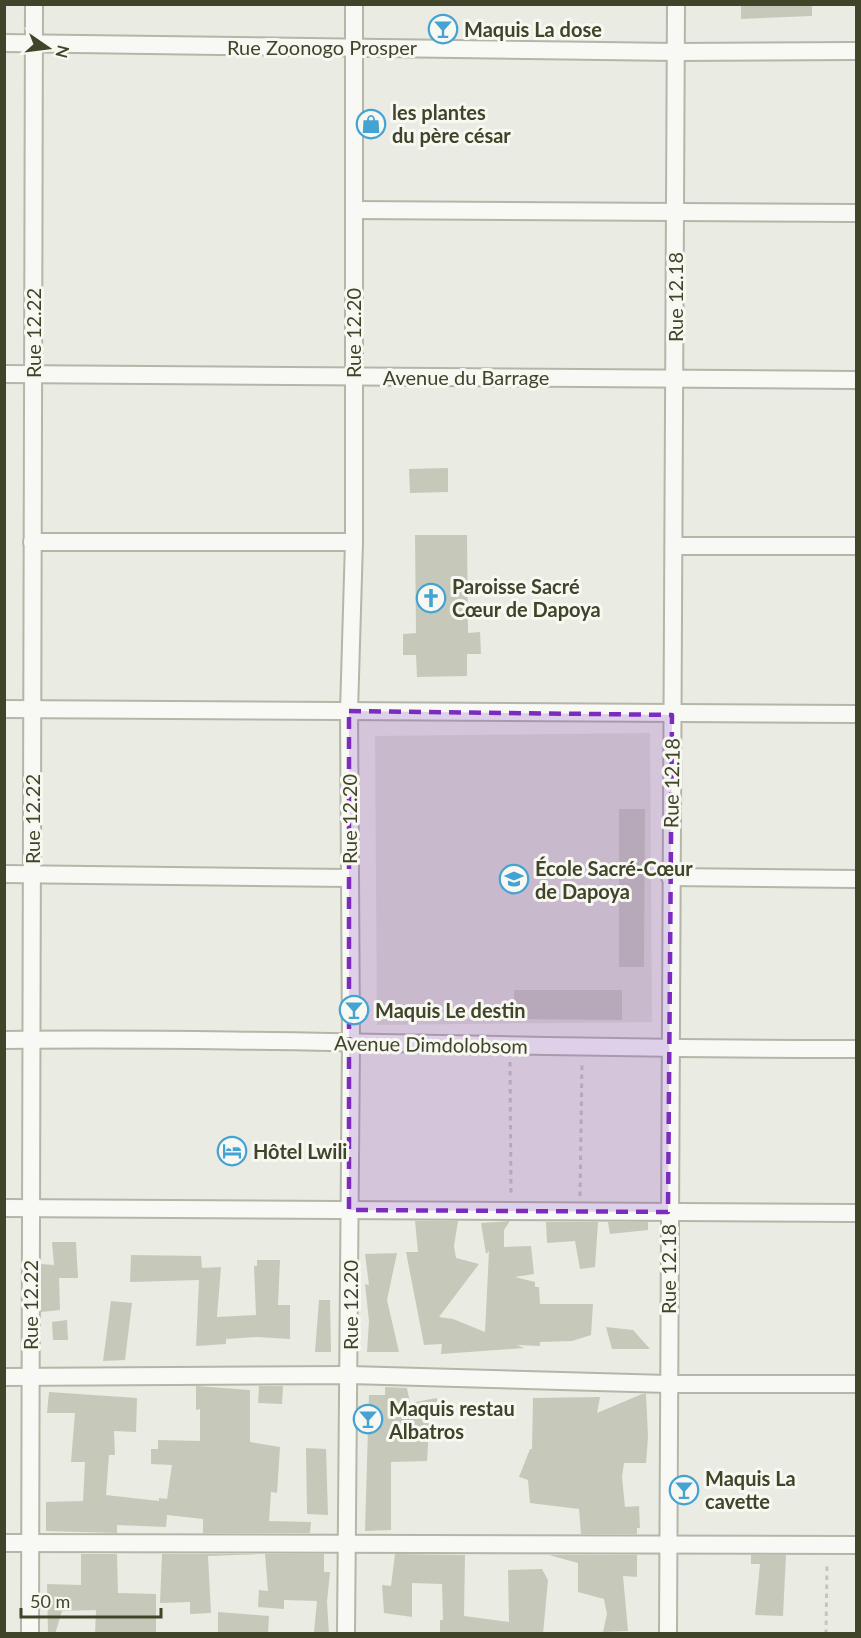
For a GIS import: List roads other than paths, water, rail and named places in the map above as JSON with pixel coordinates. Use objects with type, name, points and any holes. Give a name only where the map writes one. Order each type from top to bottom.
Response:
[{"type":"street","name":"Rue 12.22","points":[[30,1634],[34,4]]},
{"type":"street","name":"Rue 12.20","points":[[346,1634],[350,1375],[349,711],[354,542],[354,4]]},
{"type":"street","name":"Rue 12.18","points":[[668,1634],[666,1544],[676,4]]},
{"type":"street","name":"Rue Zoonogo Prosper","points":[[4,43],[676,52],[856,51]]},
{"type":"street","points":[[354,210],[856,213]]},
{"type":"street","name":"Avenue du Barrage","points":[[4,374],[856,380]]},
{"type":"street","points":[[32,542],[354,542]]},
{"type":"street","points":[[674,546],[856,546]]},
{"type":"street","points":[[4,709],[672,715],[856,714]]},
{"type":"street","points":[[4,874],[349,878]]},
{"type":"street","points":[[670,877],[856,879]]},
{"type":"street","name":"Avenue Dimdolobsom","points":[[4,1041],[351,1041],[670,1050],[856,1049]]},
{"type":"street","points":[[4,1208],[856,1213]]},
{"type":"street","points":[[4,1377],[350,1375],[668,1384],[856,1384]]},
{"type":"street","points":[[4,1544],[856,1545]]},
{"type":"place","name":"Maquis La dose","points":[[443,29]]},
{"type":"place","name":"les plantes du père césar","points":[[371,124]]},
{"type":"place","name":"Paroisse Sacré Cœur de Dapoya","points":[[431,598]]},
{"type":"place","name":"École Sacré-Cœur de Dapoya","points":[[514,879]]},
{"type":"place","name":"Maquis Le destin","points":[[354,1010]]},
{"type":"place","name":"Hôtel Lwili","points":[[232,1151]]},
{"type":"place","name":"Maquis restau Albatros","points":[[368,1419]]},
{"type":"place","name":"Maquis La cavette","points":[[684,1490]]}]
